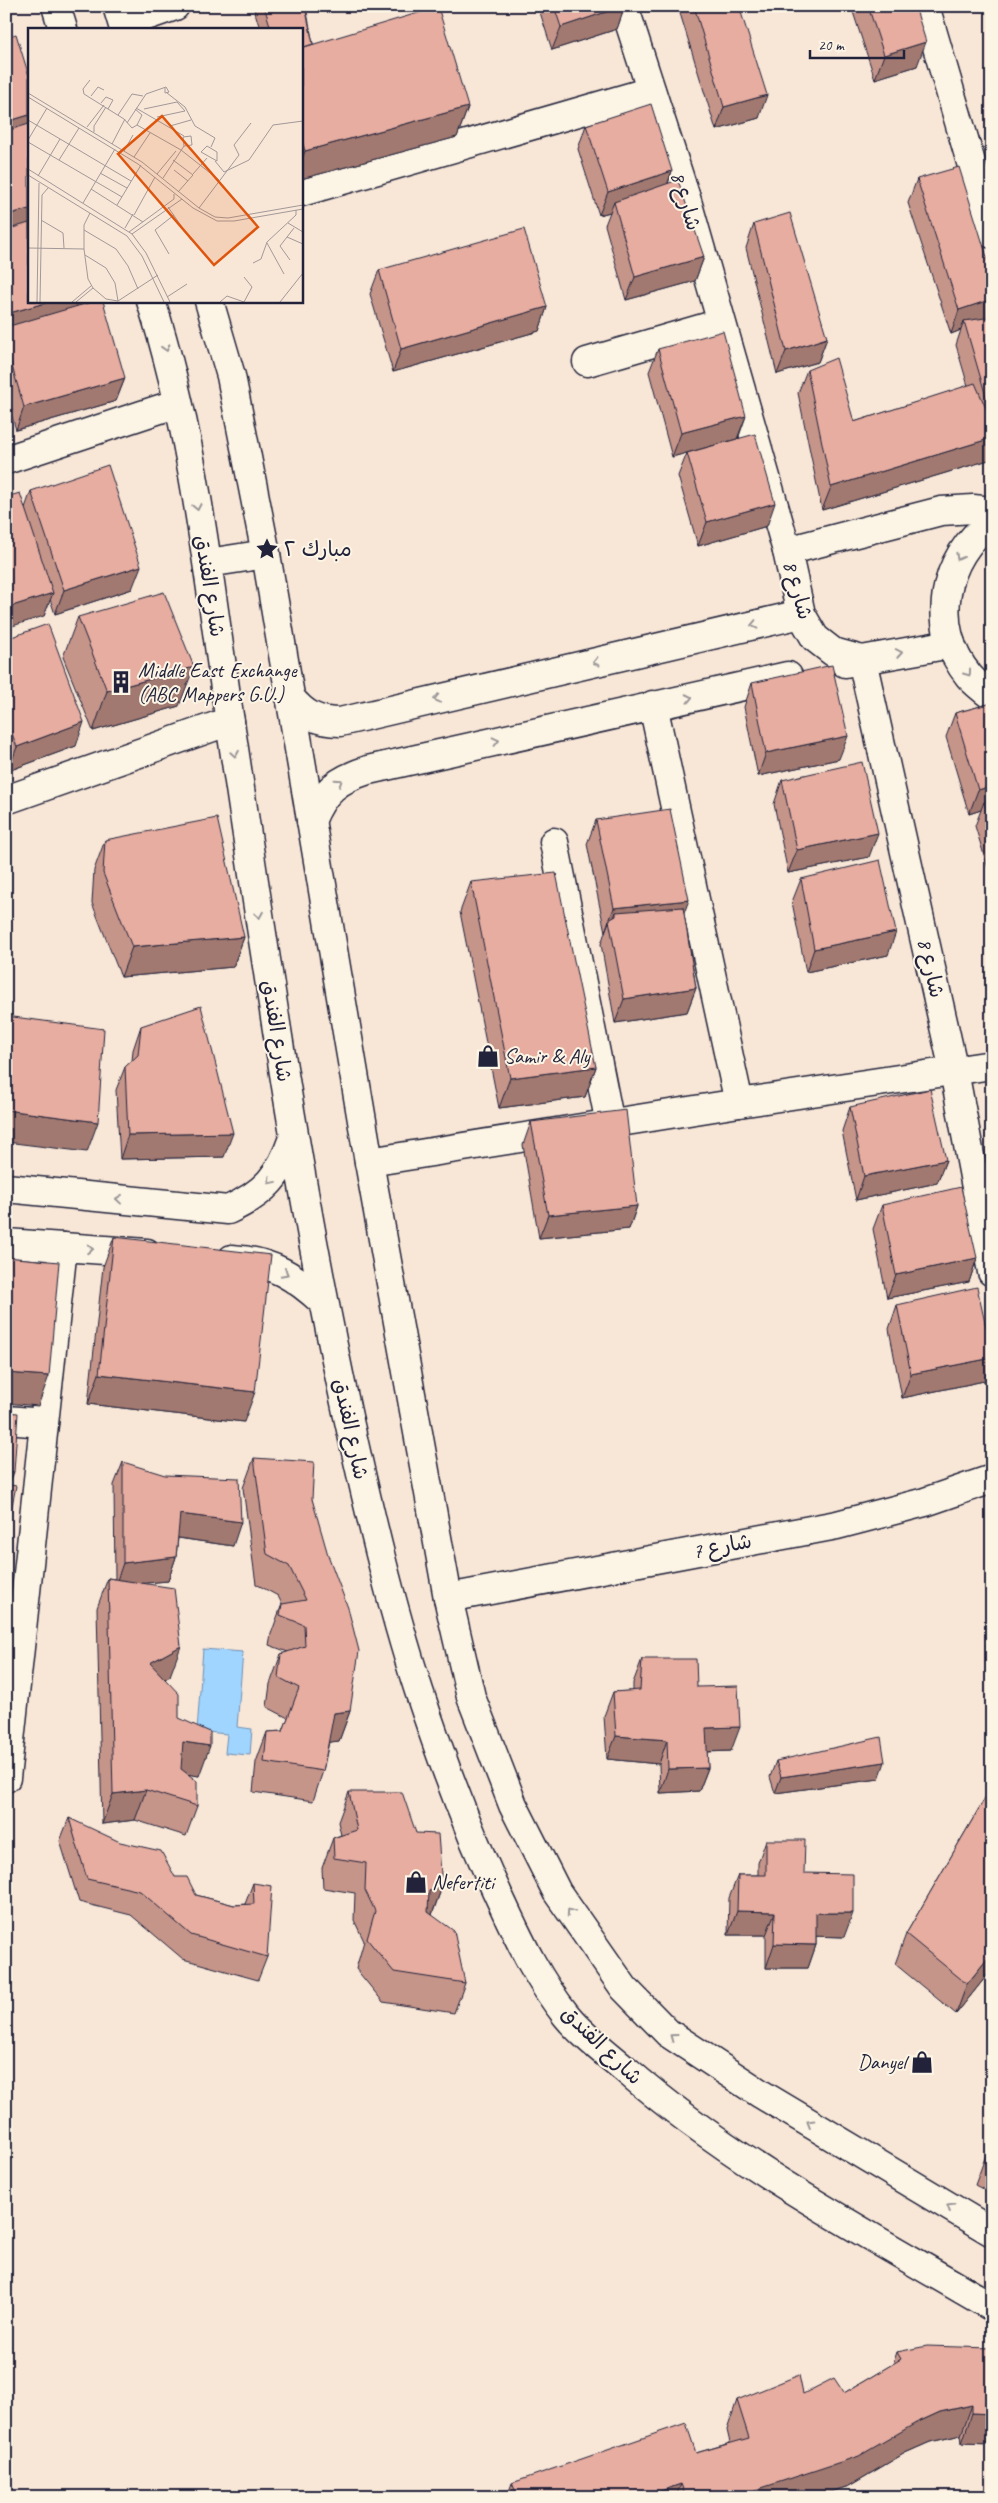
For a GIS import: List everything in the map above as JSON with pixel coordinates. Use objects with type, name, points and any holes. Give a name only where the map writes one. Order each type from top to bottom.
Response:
[{"type":"street","points":[[56,6],[63,28]]},
{"type":"street","points":[[121,20],[174,6]]},
{"type":"street","name":"شارع 8","points":[[624,6],[687,201],[787,551],[801,614],[815,638],[833,652],[862,660],[954,1071],[992,1272]]},
{"type":"street","points":[[925,6],[990,223]]},
{"type":"street","points":[[302,192],[651,91]]},
{"type":"street","name":"شارع الفندق","points":[[151,302],[167,352],[208,563],[293,1138],[323,1302],[373,1531],[408,1656],[437,1747],[474,1845],[533,1969],[569,2019],[668,2106],[748,2162],[992,2307]]},
{"type":"street","points":[[209,302],[231,376],[266,554],[369,1162],[448,1598],[471,1697],[513,1805],[557,1892],[624,1988],[668,2033],[715,2065],[992,2232]]},
{"type":"street","points":[[587,362],[721,323]]},
{"type":"street","points":[[6,460],[178,403]]},
{"type":"street","points":[[787,551],[941,511],[973,509],[992,511]]},
{"type":"street","points":[[992,522],[978,532],[959,556],[948,584],[945,614],[950,644],[968,675],[992,696]]},
{"type":"street","points":[[208,563],[266,554]]},
{"type":"street","points":[[290,697],[299,708],[311,717],[326,722],[340,722],[801,614]]},
{"type":"street","points":[[311,821],[319,802],[332,787],[349,776],[654,705],[862,660],[950,644]]},
{"type":"street","points":[[654,705],[739,1103]]},
{"type":"street","points":[[6,800],[230,721]]},
{"type":"street","points":[[554,842],[610,1124]]},
{"type":"street","points":[[369,1162],[992,1065]]},
{"type":"street","points":[[6,1188],[228,1210],[251,1200],[270,1183],[285,1162],[293,1138]]},
{"type":"street","points":[[6,1243],[172,1255]]},
{"type":"street","points":[[6,1778],[63,1248]]},
{"type":"street","points":[[212,1257],[242,1259],[272,1266],[300,1281],[323,1302]]},
{"type":"street","points":[[6,1420],[44,1423]]},
{"type":"street","name":"شارع 7","points":[[448,1598],[837,1525],[925,1502],[992,1479]]},
{"type":"water","points":[[203,1649],[243,1652],[237,1727],[252,1729],[250,1755],[225,1753],[227,1734],[197,1731]]},
{"type":"building","points":[[264,6],[305,6],[313,44],[302,48],[302,28],[271,28]]},
{"type":"building","points":[[554,6],[624,6],[561,27]]},
{"type":"building","points":[[694,6],[739,6],[767,95],[724,107]]},
{"type":"building","points":[[868,6],[915,6],[926,42],[884,55]]},
{"type":"building","points":[[438,7],[468,107],[305,151],[302,141],[302,48]]},
{"type":"building","points":[[16,34],[28,73],[28,115],[6,122],[6,37]]},
{"type":"building","points":[[651,104],[672,171],[608,192],[586,125]]},
{"type":"building","points":[[28,124],[28,209],[6,215],[6,131]]},
{"type":"building","points":[[959,167],[992,273],[992,299],[959,310],[917,179]]},
{"type":"building","points":[[678,180],[704,257],[635,277],[614,202]]},
{"type":"building","points":[[790,213],[827,338],[786,351],[754,224]]},
{"type":"building","points":[[28,223],[28,302],[48,302],[6,314],[6,230]]},
{"type":"building","points":[[524,229],[547,307],[401,349],[379,270]]},
{"type":"building","points":[[92,302],[103,302],[125,378],[24,407],[6,346],[6,327]]},
{"type":"building","points":[[992,317],[992,417],[964,321]]},
{"type":"building","points":[[723,331],[746,416],[681,433],[658,349]]},
{"type":"building","points":[[836,358],[854,422],[975,383],[992,422],[992,438],[831,487],[807,370]]},
{"type":"building","points":[[6,390],[12,409],[6,411]]},
{"type":"building","points":[[755,434],[775,503],[707,522],[687,453]]},
{"type":"building","points":[[108,465],[141,566],[64,590],[31,491]]},
{"type":"building","points":[[20,493],[53,593],[6,608],[6,497]]},
{"type":"building","points":[[164,592],[194,667],[107,691],[78,617]]},
{"type":"building","points":[[48,624],[84,722],[17,747],[6,718],[6,639]]},
{"type":"building","points":[[832,665],[848,736],[766,753],[752,683]]},
{"type":"building","points":[[992,703],[992,786],[978,790],[955,713]]},
{"type":"building","points":[[862,762],[878,833],[797,850],[782,780]]},
{"type":"building","points":[[992,800],[992,828],[984,802]]},
{"type":"building","points":[[670,809],[689,900],[614,908],[596,820]]},
{"type":"building","points":[[217,818],[244,937],[132,947],[103,873],[105,840]]},
{"type":"building","points":[[880,860],[896,932],[814,949],[801,879]]},
{"type":"building","points":[[556,873],[596,1067],[510,1078],[471,882]]},
{"type":"building","points":[[683,907],[696,988],[624,999],[609,920],[616,916],[616,912]]},
{"type":"building","points":[[201,1006],[233,1133],[128,1135],[125,1067],[138,1055],[141,1026]]},
{"type":"building","points":[[6,1016],[104,1029],[98,1122],[6,1110]]},
{"type":"building","points":[[930,1089],[946,1160],[864,1176],[850,1107]]},
{"type":"building","points":[[626,1110],[637,1206],[548,1215],[531,1122]]},
{"type":"building","points":[[961,1187],[977,1258],[896,1275],[882,1205]]},
{"type":"building","points":[[114,1237],[271,1255],[255,1392],[99,1374]]},
{"type":"building","points":[[6,1257],[59,1262],[49,1376],[6,1373]]},
{"type":"building","points":[[977,1287],[992,1358],[911,1374],[897,1305]]},
{"type":"building","points":[[6,1412],[18,1413],[14,1472],[6,1471]]},
{"type":"building","points":[[254,1458],[314,1462],[312,1499],[328,1555],[348,1608],[359,1651],[350,1711],[334,1713],[323,1771],[264,1762],[267,1732],[283,1731],[299,1688],[278,1677],[281,1654],[305,1646],[304,1625],[280,1615],[282,1604],[306,1600],[289,1566],[267,1554]]},
{"type":"building","points":[[123,1462],[165,1475],[239,1478],[241,1522],[180,1514],[176,1557],[123,1563]]},
{"type":"building","points":[[6,1484],[16,1486],[6,1535]]},
{"type":"building","points":[[6,1572],[8,1572],[6,1601]]},
{"type":"building","points":[[108,1578],[174,1588],[181,1646],[150,1663],[179,1694],[179,1718],[210,1732],[210,1746],[183,1742],[181,1769],[197,1781],[197,1806],[146,1790],[113,1794]]},
{"type":"building","points":[[642,1659],[696,1659],[697,1687],[738,1686],[740,1727],[706,1728],[708,1768],[668,1769],[667,1740],[616,1736],[613,1692],[640,1690]]},
{"type":"building","points":[[881,1737],[885,1762],[781,1777],[776,1761]]},
{"type":"building","points":[[992,1786],[992,1953],[967,1984],[906,1934]]},
{"type":"building","points":[[349,1792],[402,1792],[416,1833],[438,1834],[442,1887],[429,1891],[428,1912],[454,1931],[465,1983],[394,1972],[367,1939],[375,1911],[365,1890],[366,1863],[334,1858],[333,1838],[357,1830]]},
{"type":"building","points":[[69,1818],[120,1842],[161,1851],[175,1877],[187,1877],[196,1895],[234,1905],[254,1904],[253,1883],[272,1886],[267,1957],[191,1935],[140,1891],[87,1879]]},
{"type":"building","points":[[766,1840],[805,1840],[804,1873],[853,1874],[853,1913],[816,1913],[816,1945],[774,1944],[775,1912],[737,1911],[738,1875],[766,1875]]},
{"type":"building","points":[[992,2146],[992,2158],[986,2155]]},
{"type":"building","points":[[927,2346],[992,2348],[992,2414],[972,2413],[972,2405],[940,2412],[916,2423],[859,2456],[734,2497],[686,2497],[681,2484],[643,2497],[518,2497],[512,2483],[686,2423],[696,2453],[749,2438],[737,2400],[799,2375],[803,2394],[834,2378],[844,2393],[901,2359],[897,2352]]},
{"type":"place","name":"مبارك ٢","points":[[267,549]]},
{"type":"place","name":"Middle East Exchange (ABC Mappers G.U.)","points":[[121,682]]},
{"type":"place","name":"Samir & Aly","points":[[488,1056]]},
{"type":"place","name":"Nefertiti","points":[[416,1882]]},
{"type":"place","name":"Danyel","points":[[922,2062]]}]
